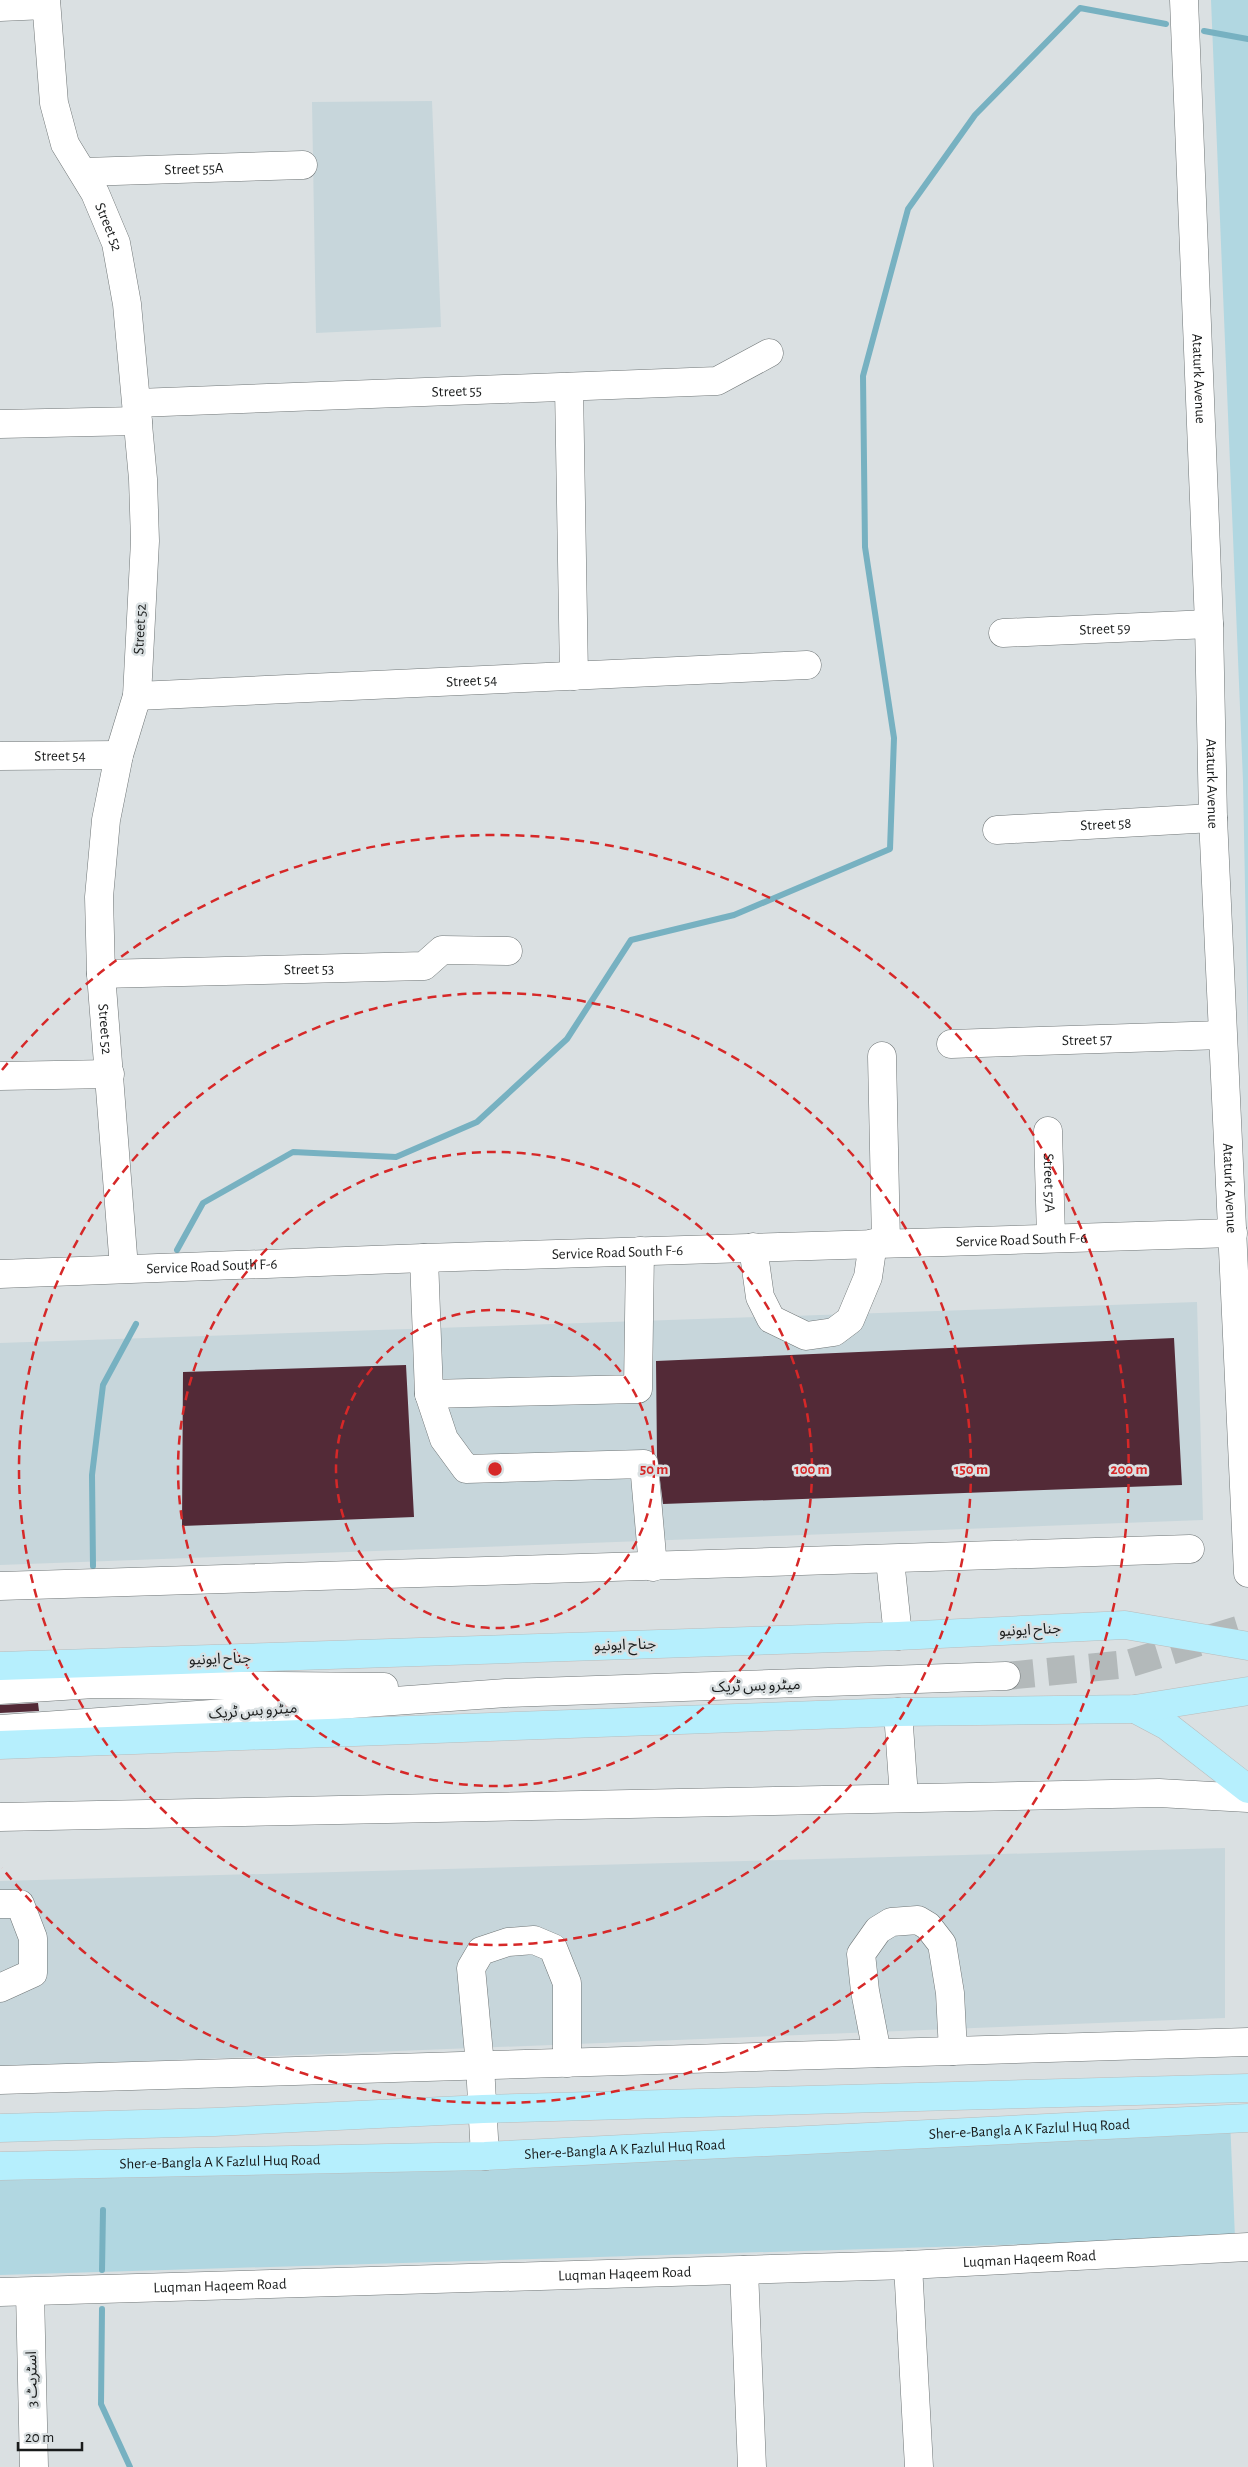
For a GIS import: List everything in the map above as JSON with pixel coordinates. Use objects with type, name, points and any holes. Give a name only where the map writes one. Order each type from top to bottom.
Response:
[{"type":"main road","name":"جناح ایونیو","points":[[0,1666],[898,1636],[1125,1625],[1248,1646]]},
{"type":"main road","points":[[0,1745],[898,1712],[1135,1708],[1248,1691]]},
{"type":"main road","points":[[1135,1708],[1167,1726],[1248,1789]]},
{"type":"main road","points":[[0,2128],[215,2122],[483,2109],[1248,2088]]},
{"type":"main road","name":"Sher-e-Bangla A K Fazlul Huq Road","points":[[0,2166],[485,2156],[1248,2118]]},
{"type":"street","name":"Ataturk Avenue","points":[[1184,0],[1209,624],[1213,818],[1248,1573]]},
{"type":"street","points":[[0,7],[46,3]]},
{"type":"street","name":"Street 52","points":[[46,3],[54,103],[65,144],[84,172],[116,243],[127,304],[138,412],[145,541],[137,696],[119,755],[106,820],[99,897],[101,974],[124,1268]]},
{"type":"street","name":"Street 55A","points":[[84,172],[303,165]]},
{"type":"street","name":"Street 55","points":[[0,424],[138,412],[569,387],[717,382],[769,353]]},
{"type":"street","points":[[569,387],[574,676]]},
{"type":"street","name":"Street 59","points":[[1003,633],[1209,624]]},
{"type":"street","name":"Street 54","points":[[137,696],[807,665]]},
{"type":"street","name":"Street 54","points":[[0,756],[119,755]]},
{"type":"street","name":"Street 58","points":[[997,830],[1213,818]]},
{"type":"street","name":"Street 53","points":[[101,974],[424,966],[442,950],[508,951]]},
{"type":"street","name":"Street 57","points":[[952,1044],[1222,1035]]},
{"type":"street","points":[[753,1247],[760,1297],[771,1318],[806,1336],[834,1332],[850,1320],[868,1277],[879,1243],[882,1056]]},
{"type":"street","points":[[0,1076],[110,1074]]},
{"type":"street","name":"Street 57A","points":[[1048,1131],[1050,1237]]},
{"type":"street","name":"Service Road South F-6","points":[[0,1274],[124,1268],[1050,1237],[1233,1233]]},
{"type":"street","points":[[429,1394],[638,1389],[640,1251]]},
{"type":"street","points":[[424,1258],[429,1394],[444,1438],[466,1468],[644,1464],[653,1567]]},
{"type":"street","points":[[0,1586],[890,1560],[1190,1549]]},
{"type":"street","points":[[890,1560],[898,1636]]},
{"type":"street","name":"میٹرو بس ٹریک","points":[[0,1729],[506,1694],[1006,1676]]},
{"type":"street","name":"میٹرو بس ٹریک","points":[[0,1690],[94,1684],[359,1685],[506,1694]]},
{"type":"street","points":[[898,1712],[904,1797]]},
{"type":"street","points":[[0,1818],[904,1797],[1159,1793],[1248,1798]]},
{"type":"street","points":[[0,1904],[20,1904],[33,1938],[34,1973],[0,1988]]},
{"type":"street","points":[[877,2053],[865,1991],[861,1954],[878,1930],[891,1922],[918,1920],[928,1926],[942,1944],[950,1993],[953,2051]]},
{"type":"street","points":[[485,2156],[480,2065],[471,1968],[481,1951],[508,1942],[534,1940],[553,1948],[567,1983],[567,2063]]},
{"type":"street","points":[[0,2080],[1248,2042]]},
{"type":"street","name":"Luqman Haqeem Road","points":[[0,2292],[908,2265],[1248,2246]]},
{"type":"street","points":[[908,2265],[919,2467]]},
{"type":"street","points":[[744,2270],[752,2467]]},
{"type":"street","name":"اسٹریٹ 3","points":[[30,2292],[34,2467]]},
{"type":"shaded area","points":[[1211,0],[1248,0],[1248,1044],[1243,781]]},
{"type":"shaded area","points":[[432,101],[441,327],[316,333],[312,102]]},
{"type":"shaded area","points":[[1197,1302],[1203,1520],[0,1565],[0,1343]]},
{"type":"shaded area","points":[[1225,1848],[1225,2018],[0,2067],[0,1881]]},
{"type":"shaded area","points":[[1230,2119],[1235,2238],[0,2275],[0,2170]]},
{"type":"building","points":[[1174,1338],[1182,1485],[663,1504],[657,1456],[656,1361]]},
{"type":"building","points":[[406,1365],[414,1517],[182,1526],[183,1372]]},
{"type":"building","points":[[38,1703],[39,1711],[0,1713],[0,1705]]},
{"type":"waterway","points":[[177,1250],[203,1203],[293,1152],[396,1157],[477,1122],[567,1039],[631,940],[734,915],[890,849],[894,738],[865,547],[863,376],[908,209],[975,115],[1080,8],[1166,24]]},
{"type":"waterway","points":[[1204,31],[1248,39]]},
{"type":"waterway","points":[[93,1566],[92,1475],[103,1385],[136,1324]]},
{"type":"waterway","points":[[102,2270],[103,2210]]},
{"type":"waterway","points":[[102,2309],[101,2404],[130,2467]]},
{"type":"tunnel","points":[[1006,1676],[1128,1664],[1248,1627]]}]
